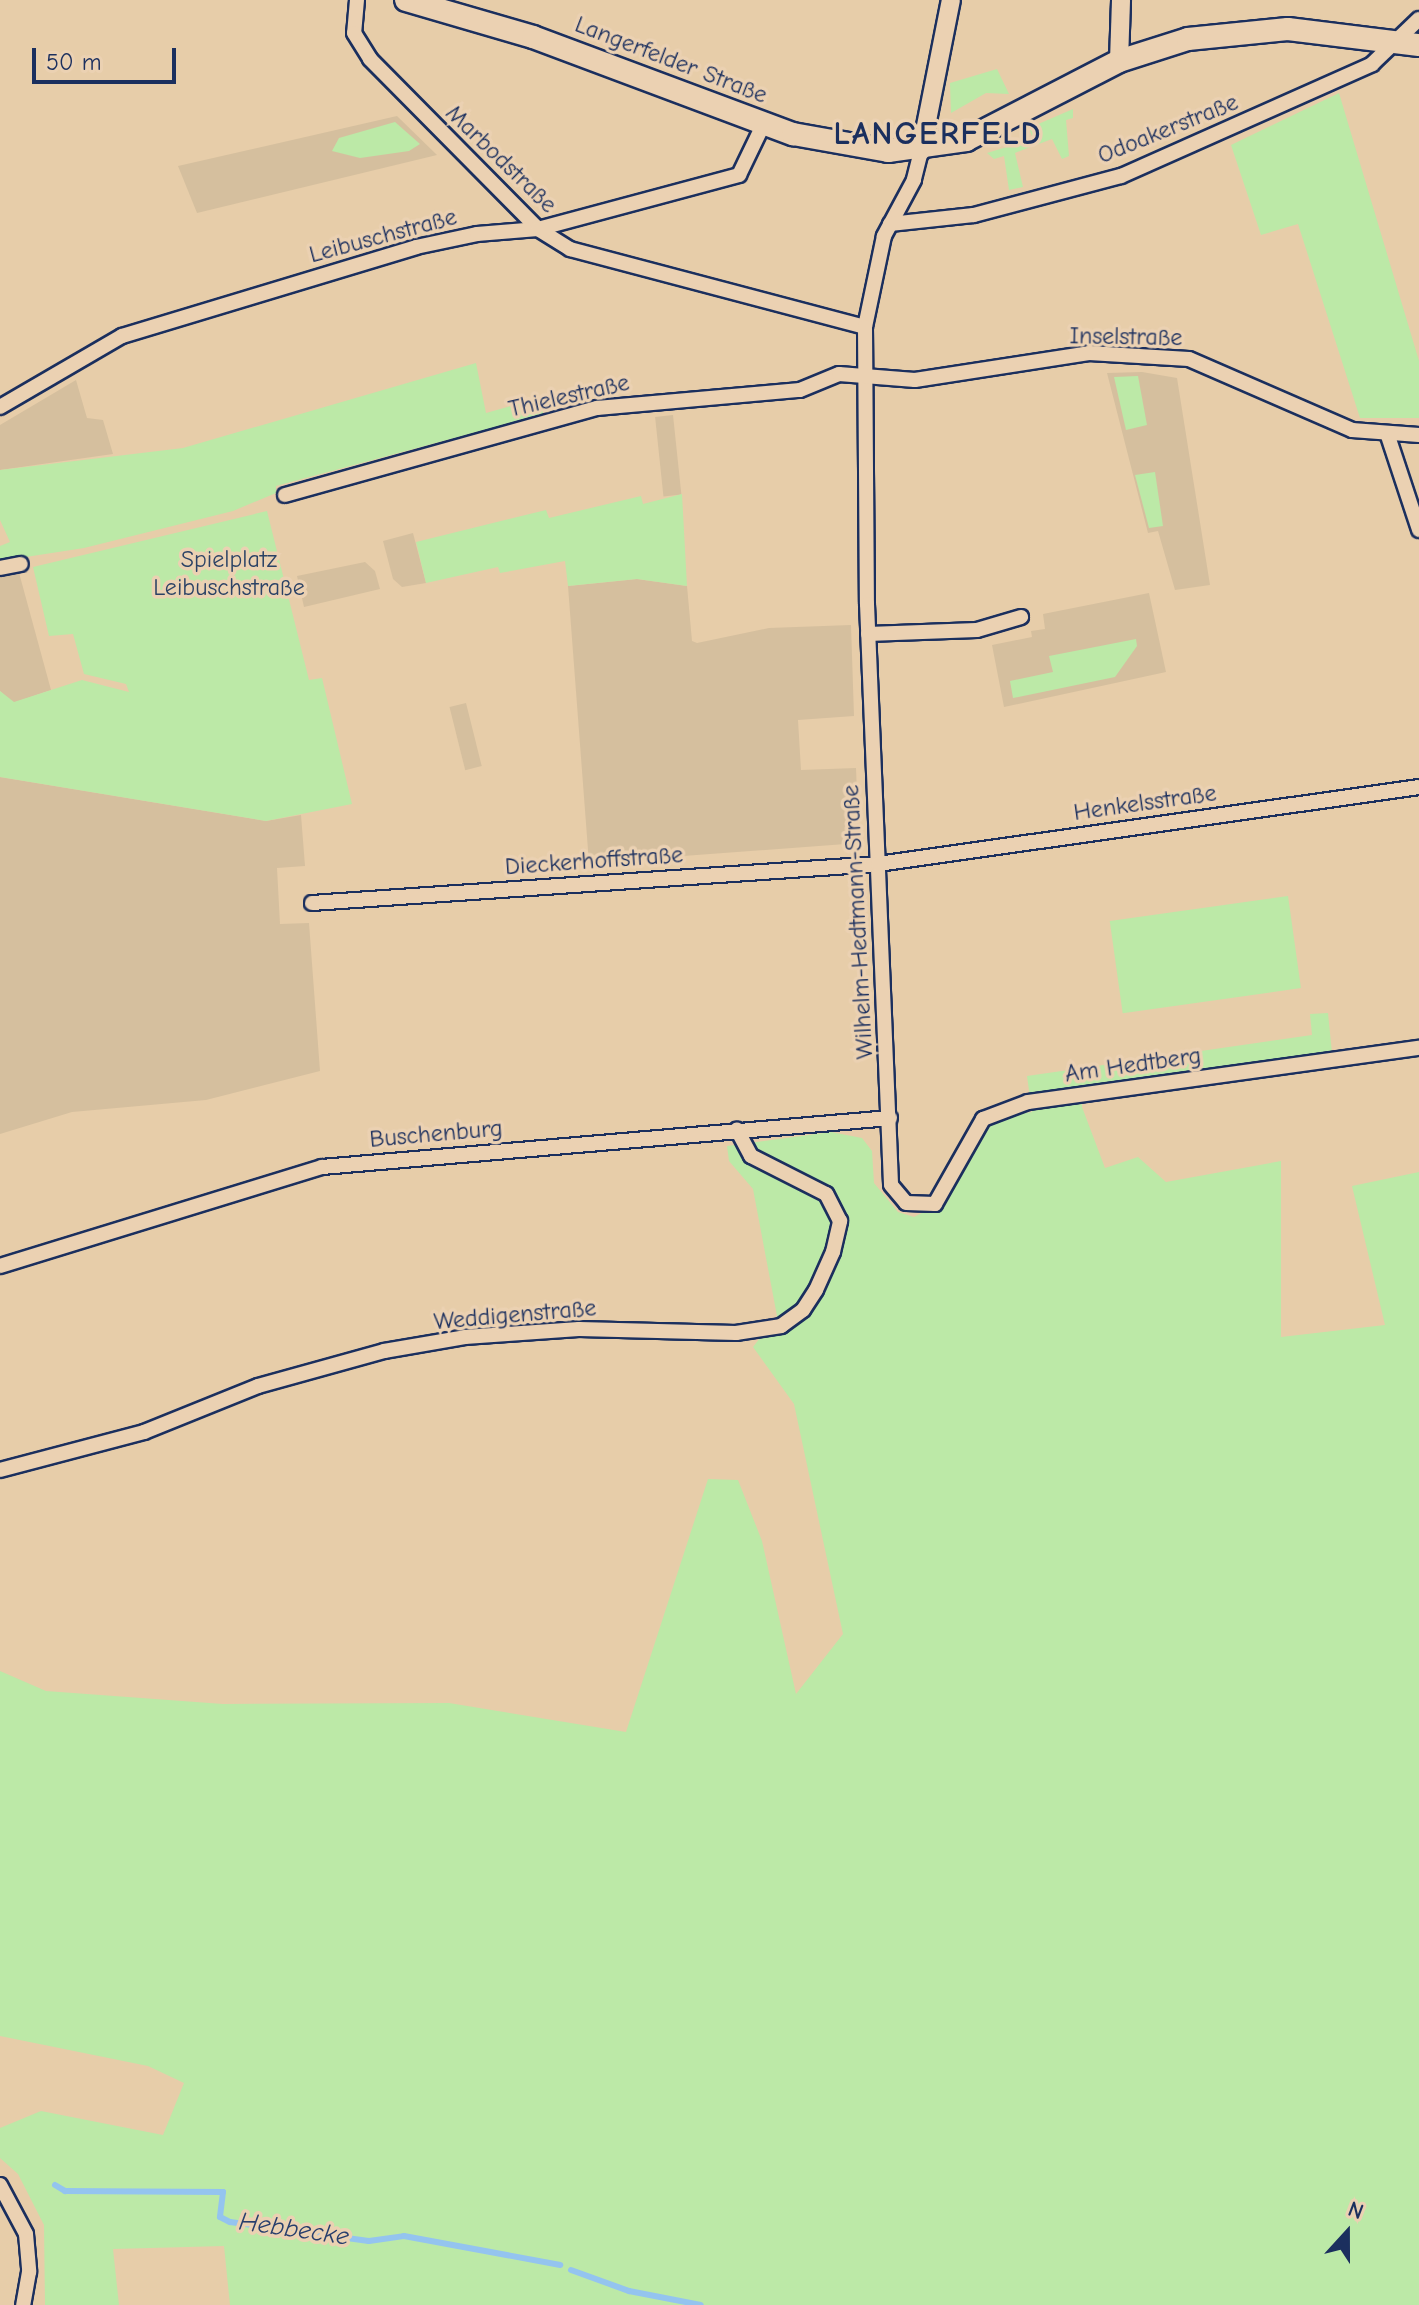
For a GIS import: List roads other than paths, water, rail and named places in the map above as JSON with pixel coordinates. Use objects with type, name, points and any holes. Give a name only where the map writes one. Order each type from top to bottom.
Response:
[{"type":"main road","name":"Langerfelder Straße","points":[[406,0],[533,37],[764,123],[824,141],[921,151]]},
{"type":"main road","points":[[921,151],[986,132],[1119,61],[1177,42],[1243,31],[1288,29],[1410,43]]},
{"type":"street","name":"Marbodstraße","points":[[357,0],[354,33],[370,59],[538,229],[570,249],[865,327]]},
{"type":"street","points":[[921,151],[951,0]]},
{"type":"street","points":[[1119,61],[1121,0]]},
{"type":"street","name":"Odoakerstraße","points":[[890,224],[974,215],[1121,176],[1372,64],[1410,43],[1419,19]]},
{"type":"street","name":"Leibuschstraße","points":[[0,407],[122,336],[416,247],[477,234],[538,229],[734,177],[764,123]]},
{"type":"street","name":"Wilhelm-Hedtmann-Straße","points":[[906,1203],[891,1185],[868,634],[865,327],[890,224],[914,180],[921,151]]},
{"type":"street","name":"Inselstraße","points":[[866,380],[915,380],[1089,353],[1170,356],[1205,366],[1352,430],[1388,436],[1419,435]]},
{"type":"street","name":"Thielestraße","points":[[285,495],[597,408],[800,390],[839,374],[866,380]]},
{"type":"street","points":[[1388,436],[1419,530]]},
{"type":"street","points":[[0,568],[21,564]]},
{"type":"street","points":[[868,634],[977,630],[1021,617]]},
{"type":"street","name":"Henkelsstraße","points":[[878,864],[1419,787]]},
{"type":"street","name":"Dieckerhoffstraße","points":[[312,903],[878,864]]},
{"type":"street","name":"Am Hedtberg","points":[[906,1203],[935,1204],[971,1133],[1000,1110],[1028,1102],[1419,1048]]},
{"type":"street","name":"Buschenburg","points":[[0,1266],[322,1167],[890,1118]]},
{"type":"street","name":"Weddigenstraße","points":[[0,1470],[144,1432],[258,1386],[384,1351],[465,1337],[579,1329],[736,1333],[781,1326],[803,1310],[816,1290],[833,1252],[840,1221],[826,1194],[751,1156],[737,1130]]},
{"type":"street","points":[[0,2185],[26,2234],[29,2272],[23,2305]]},
{"type":"waterway","name":"Hebbecke","points":[[55,2185],[65,2191],[223,2192],[220,2217],[230,2222],[369,2241],[404,2236],[560,2265]]},
{"type":"waterway","name":"Hebbecke","points":[[571,2270],[629,2291],[701,2305]]},
{"type":"district","name":"LANGERFELD","points":[[938,134]]},
{"type":"park label","name":"Spielplatz Leibuschstraße","points":[[229,574]]}]
